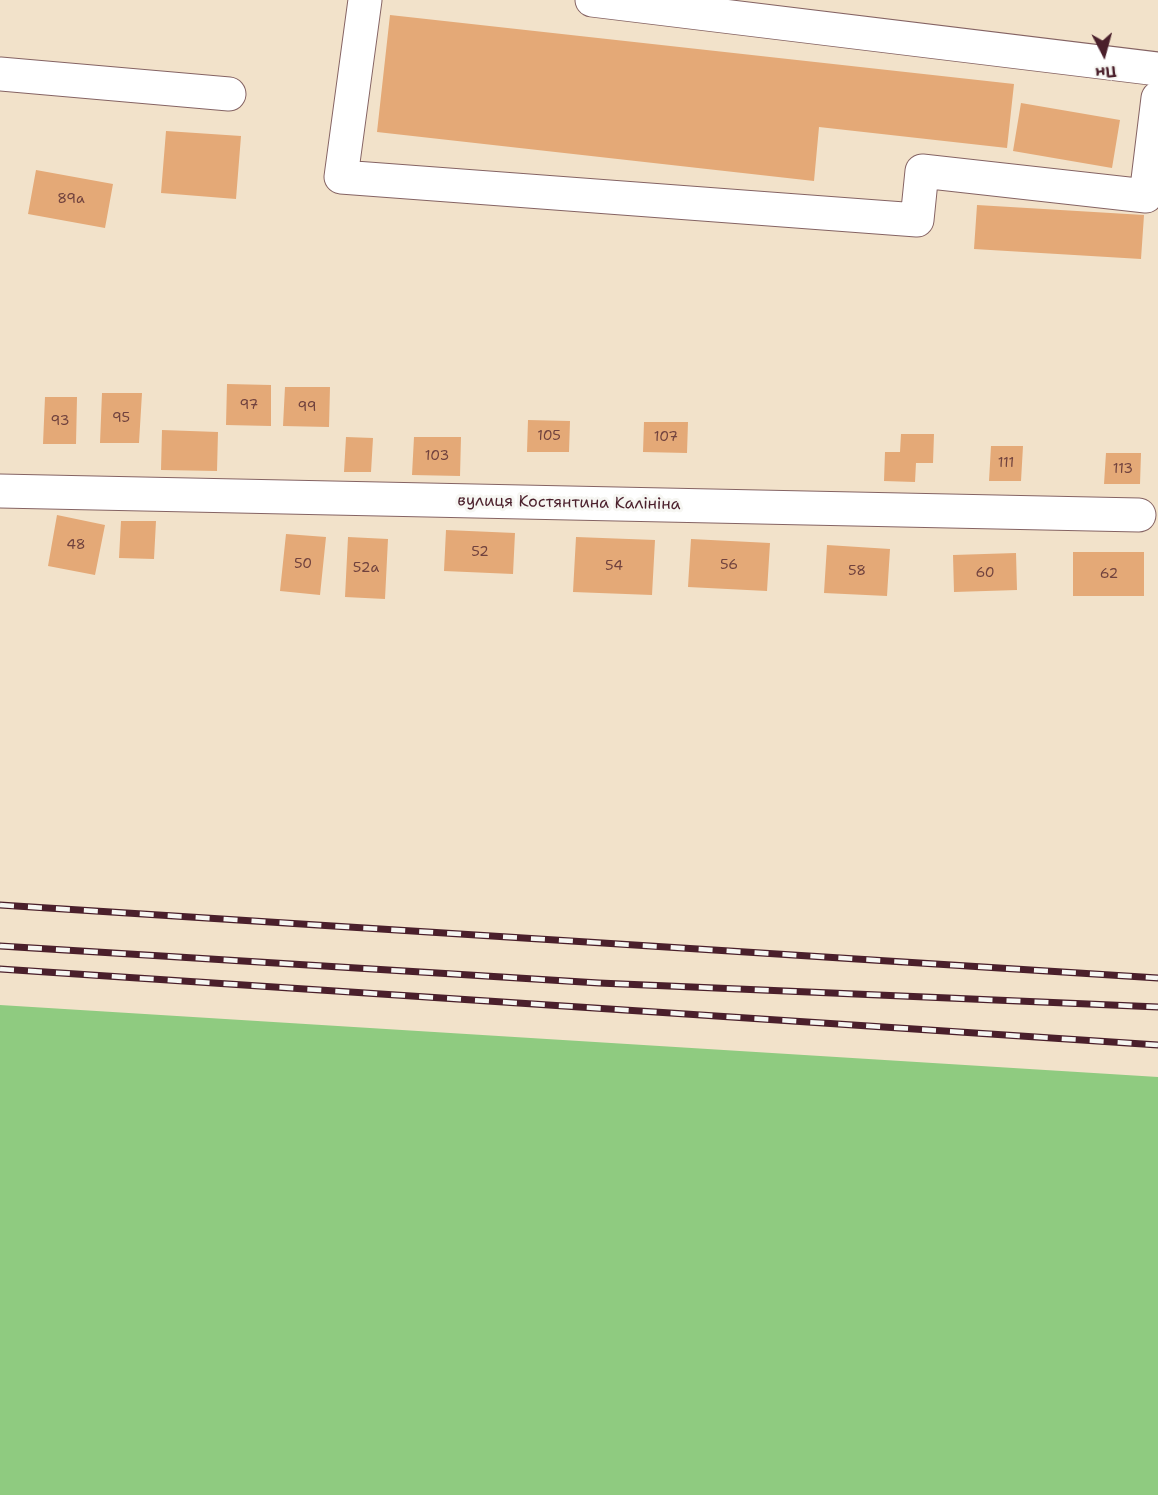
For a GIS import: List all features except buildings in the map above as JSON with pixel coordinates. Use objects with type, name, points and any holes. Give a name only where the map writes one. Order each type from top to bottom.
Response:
[{"type":"street","points":[[365,0],[341,177],[918,220],[922,171],[1146,196],[1158,98]]},
{"type":"street","points":[[592,0],[1158,69]]},
{"type":"street","points":[[0,74],[229,94]]},
{"type":"street","name":"вулиця Костянтина Калініна","points":[[0,491],[1139,515]]},
{"type":"green space","points":[[0,1005],[1158,1077],[1158,1495],[0,1495]]},
{"type":"railway","points":[[0,905],[1158,978]]},
{"type":"railway","points":[[0,946],[599,983],[1158,1007]]},
{"type":"railway","points":[[0,969],[1158,1045]]}]
